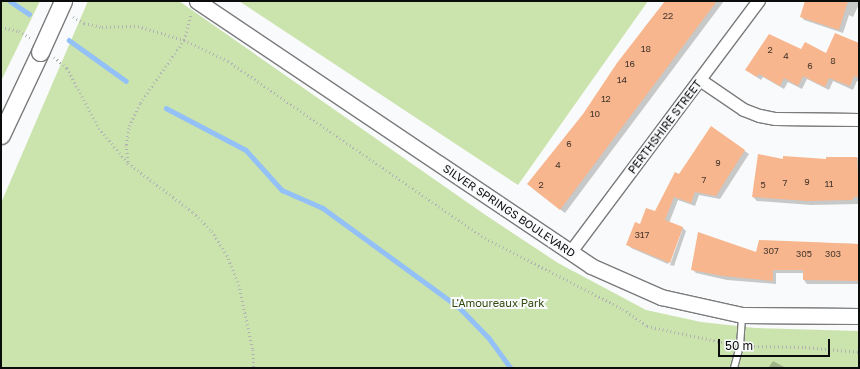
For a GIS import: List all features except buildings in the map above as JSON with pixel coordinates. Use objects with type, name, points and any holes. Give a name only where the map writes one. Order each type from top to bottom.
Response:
[{"type":"main road","points":[[1,135],[40,48],[66,8]]},
{"type":"street","name":"PERTHSHIRE STREET","points":[[571,252],[759,1]]},
{"type":"street","name":"SILVER SPRINGS BOULEVARD","points":[[194,4],[591,266],[661,297],[742,315],[859,316]]},
{"type":"street","points":[[700,80],[744,110],[760,116],[776,119],[859,120]]},
{"type":"lane","points":[[734,368],[740,346],[742,315]]},
{"type":"path","points":[[128,162],[126,145],[129,126],[140,103],[184,40],[194,4]]},
{"type":"path","points":[[66,8],[84,23],[102,27],[138,26],[184,40],[228,61],[485,238],[531,264],[623,309],[647,326],[686,336],[740,346],[805,347],[859,352]]},
{"type":"path","points":[[1,27],[19,31],[67,68],[99,128],[128,162],[193,212],[212,231],[227,255],[239,285],[253,350],[254,368]]},
{"type":"green space","points":[[1,1],[40,1],[1,81]]},
{"type":"green space","name":"L'Amoureaux Park","points":[[88,1],[179,1],[484,214],[558,263],[646,310],[701,322],[755,328],[859,331],[859,368],[1,368],[1,203]]},
{"type":"green space","points":[[239,1],[648,1],[518,185]]},
{"type":"waterway","points":[[10,1],[29,14]]},
{"type":"waterway","points":[[69,40],[126,81]]},
{"type":"waterway","points":[[166,108],[246,150],[282,190],[323,208],[460,308],[489,338],[511,368]]}]
